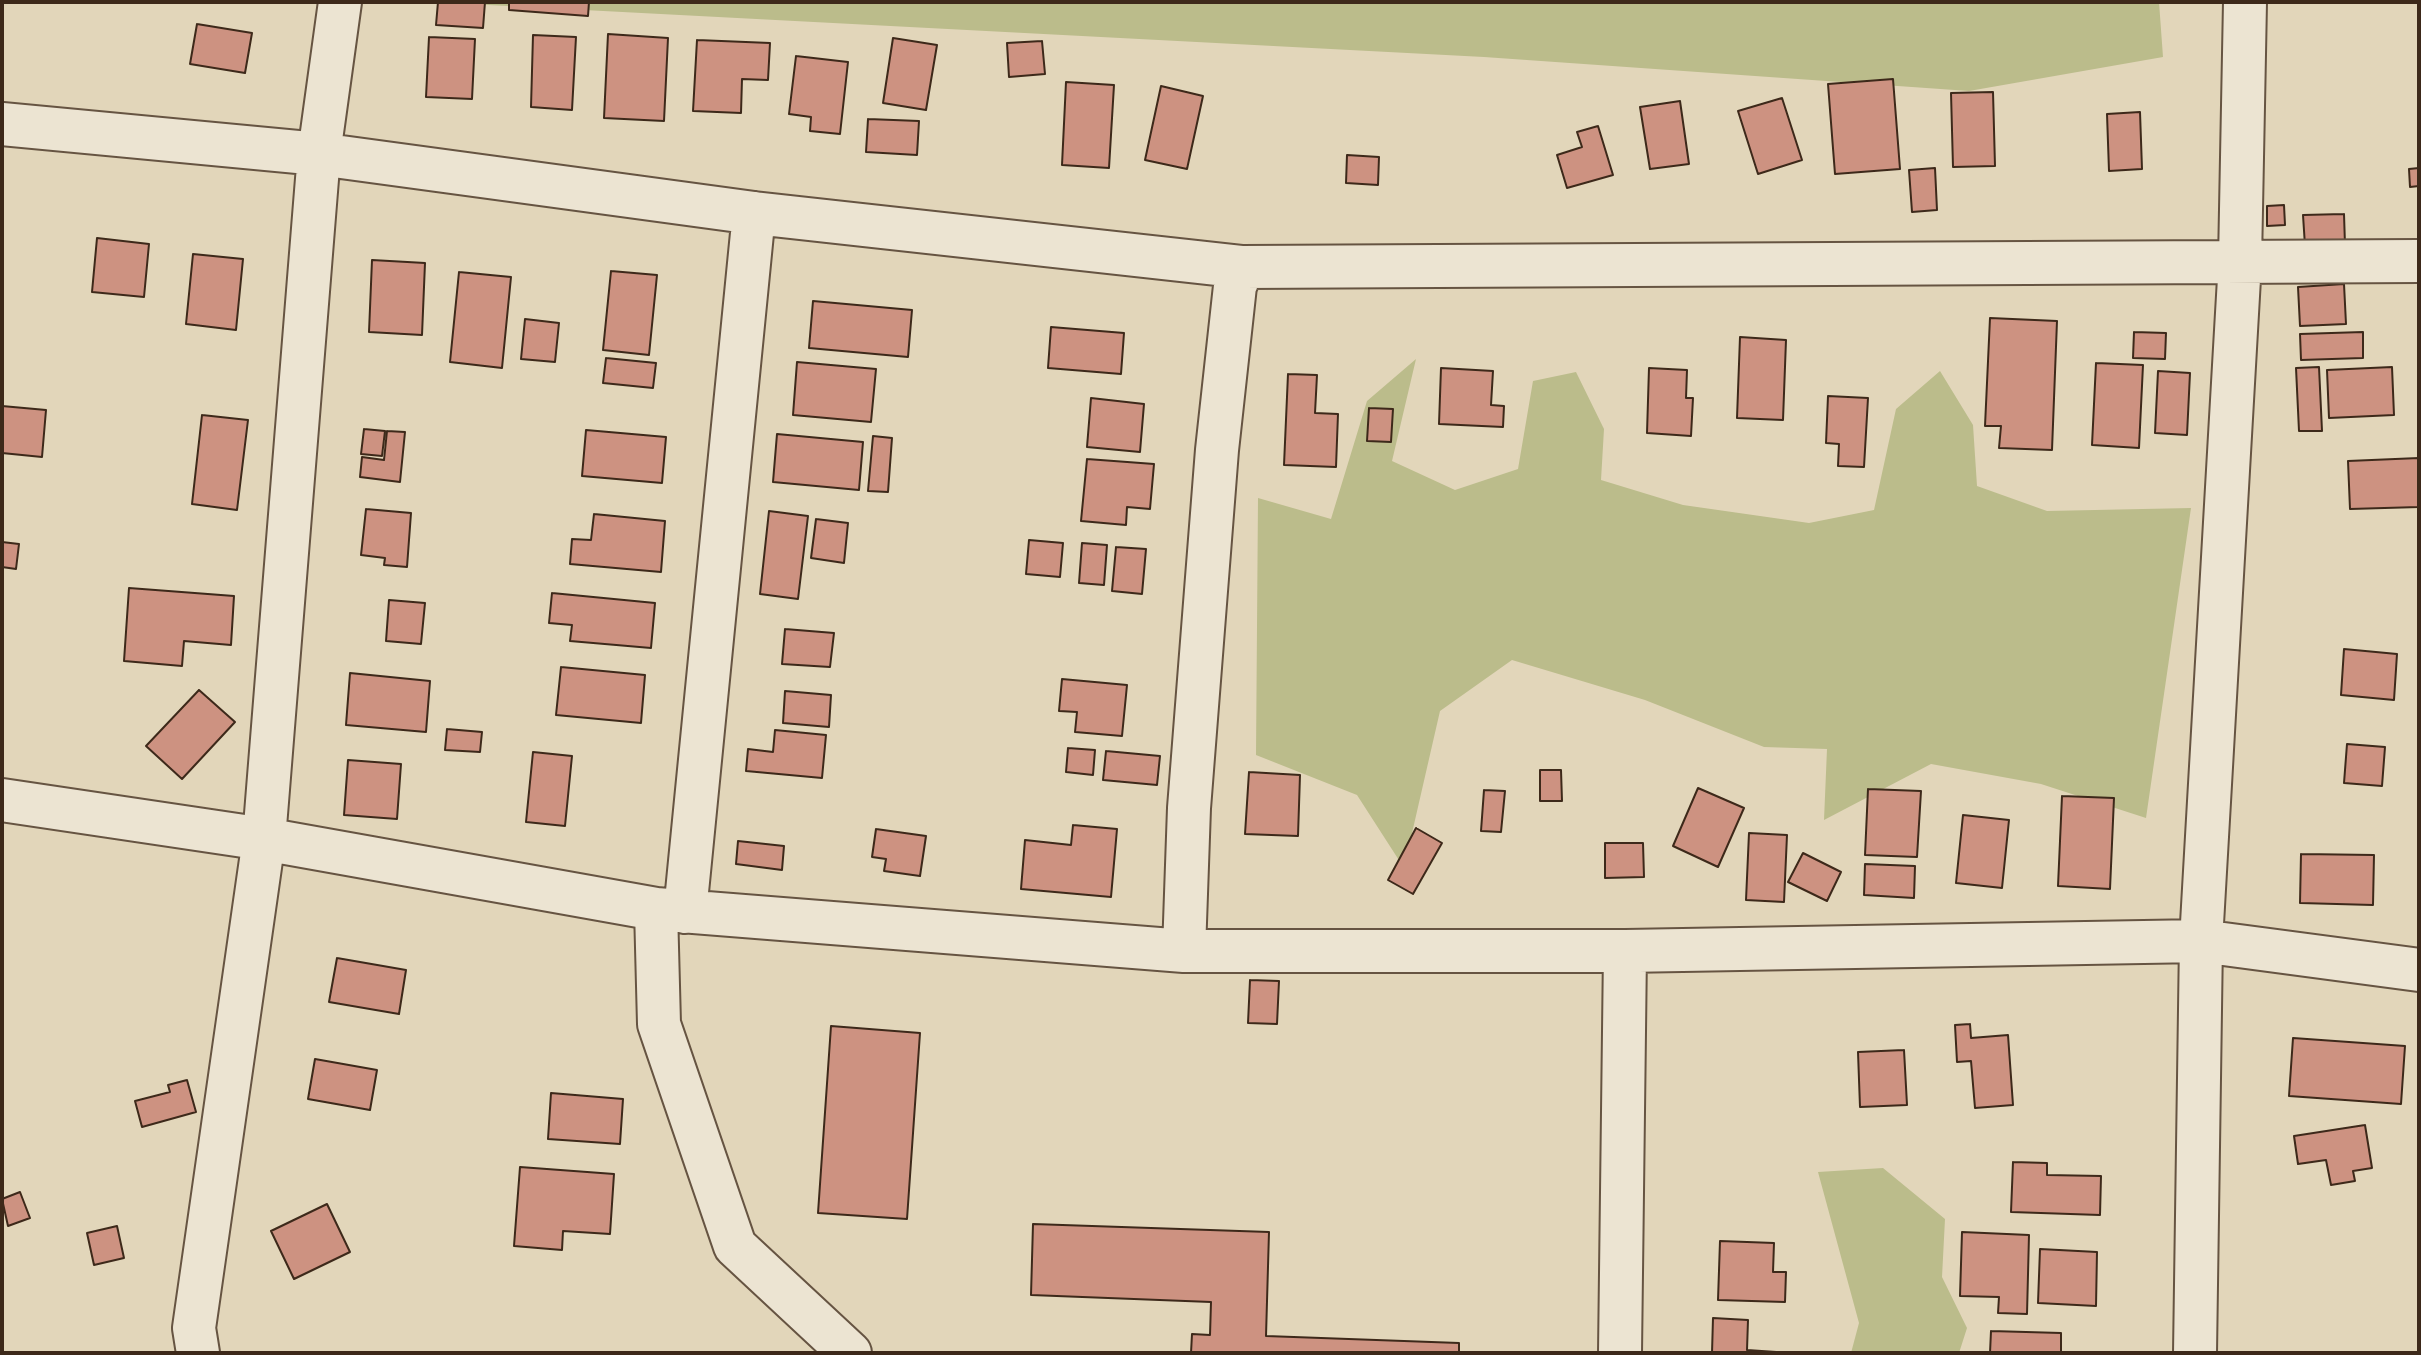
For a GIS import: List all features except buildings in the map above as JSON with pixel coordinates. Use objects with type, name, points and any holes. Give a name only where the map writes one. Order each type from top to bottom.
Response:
[{"type":"street","points":[[198,1353],[194,1328],[264,839],[319,154],[340,2]]},
{"type":"street","points":[[2195,1353],[2201,941],[2240,261],[2245,2]]},
{"type":"street","points":[[2,124],[319,154],[754,213],[1243,267],[2419,261]]},
{"type":"street","points":[[754,213],[659,1024],[735,1246],[850,1353]]},
{"type":"street","points":[[1184,951],[1189,808],[1217,450],[1235,286],[1243,267]]},
{"type":"street","points":[[2,800],[264,839],[671,910],[1184,951],[1625,951],[2201,941],[2419,970]]},
{"type":"street","points":[[1620,1353],[1625,951]]},
{"type":"green space","points":[[431,2],[2159,2],[2163,57],[1969,91],[1484,57]]},
{"type":"green space","points":[[1416,359],[1392,461],[1455,490],[1518,469],[1533,381],[1576,372],[1604,429],[1601,480],[1683,505],[1809,523],[1874,510],[1896,409],[1940,371],[1973,425],[1977,486],[2047,511],[2191,508],[2146,818],[2041,784],[1931,764],[1824,820],[1827,749],[1764,747],[1645,700],[1512,660],[1440,711],[1404,868],[1357,795],[1256,755],[1258,498],[1331,519],[1367,401]]},
{"type":"green space","points":[[1883,1168],[1945,1219],[1942,1277],[1967,1328],[1959,1353],[1851,1353],[1859,1323],[1818,1172]]}]
